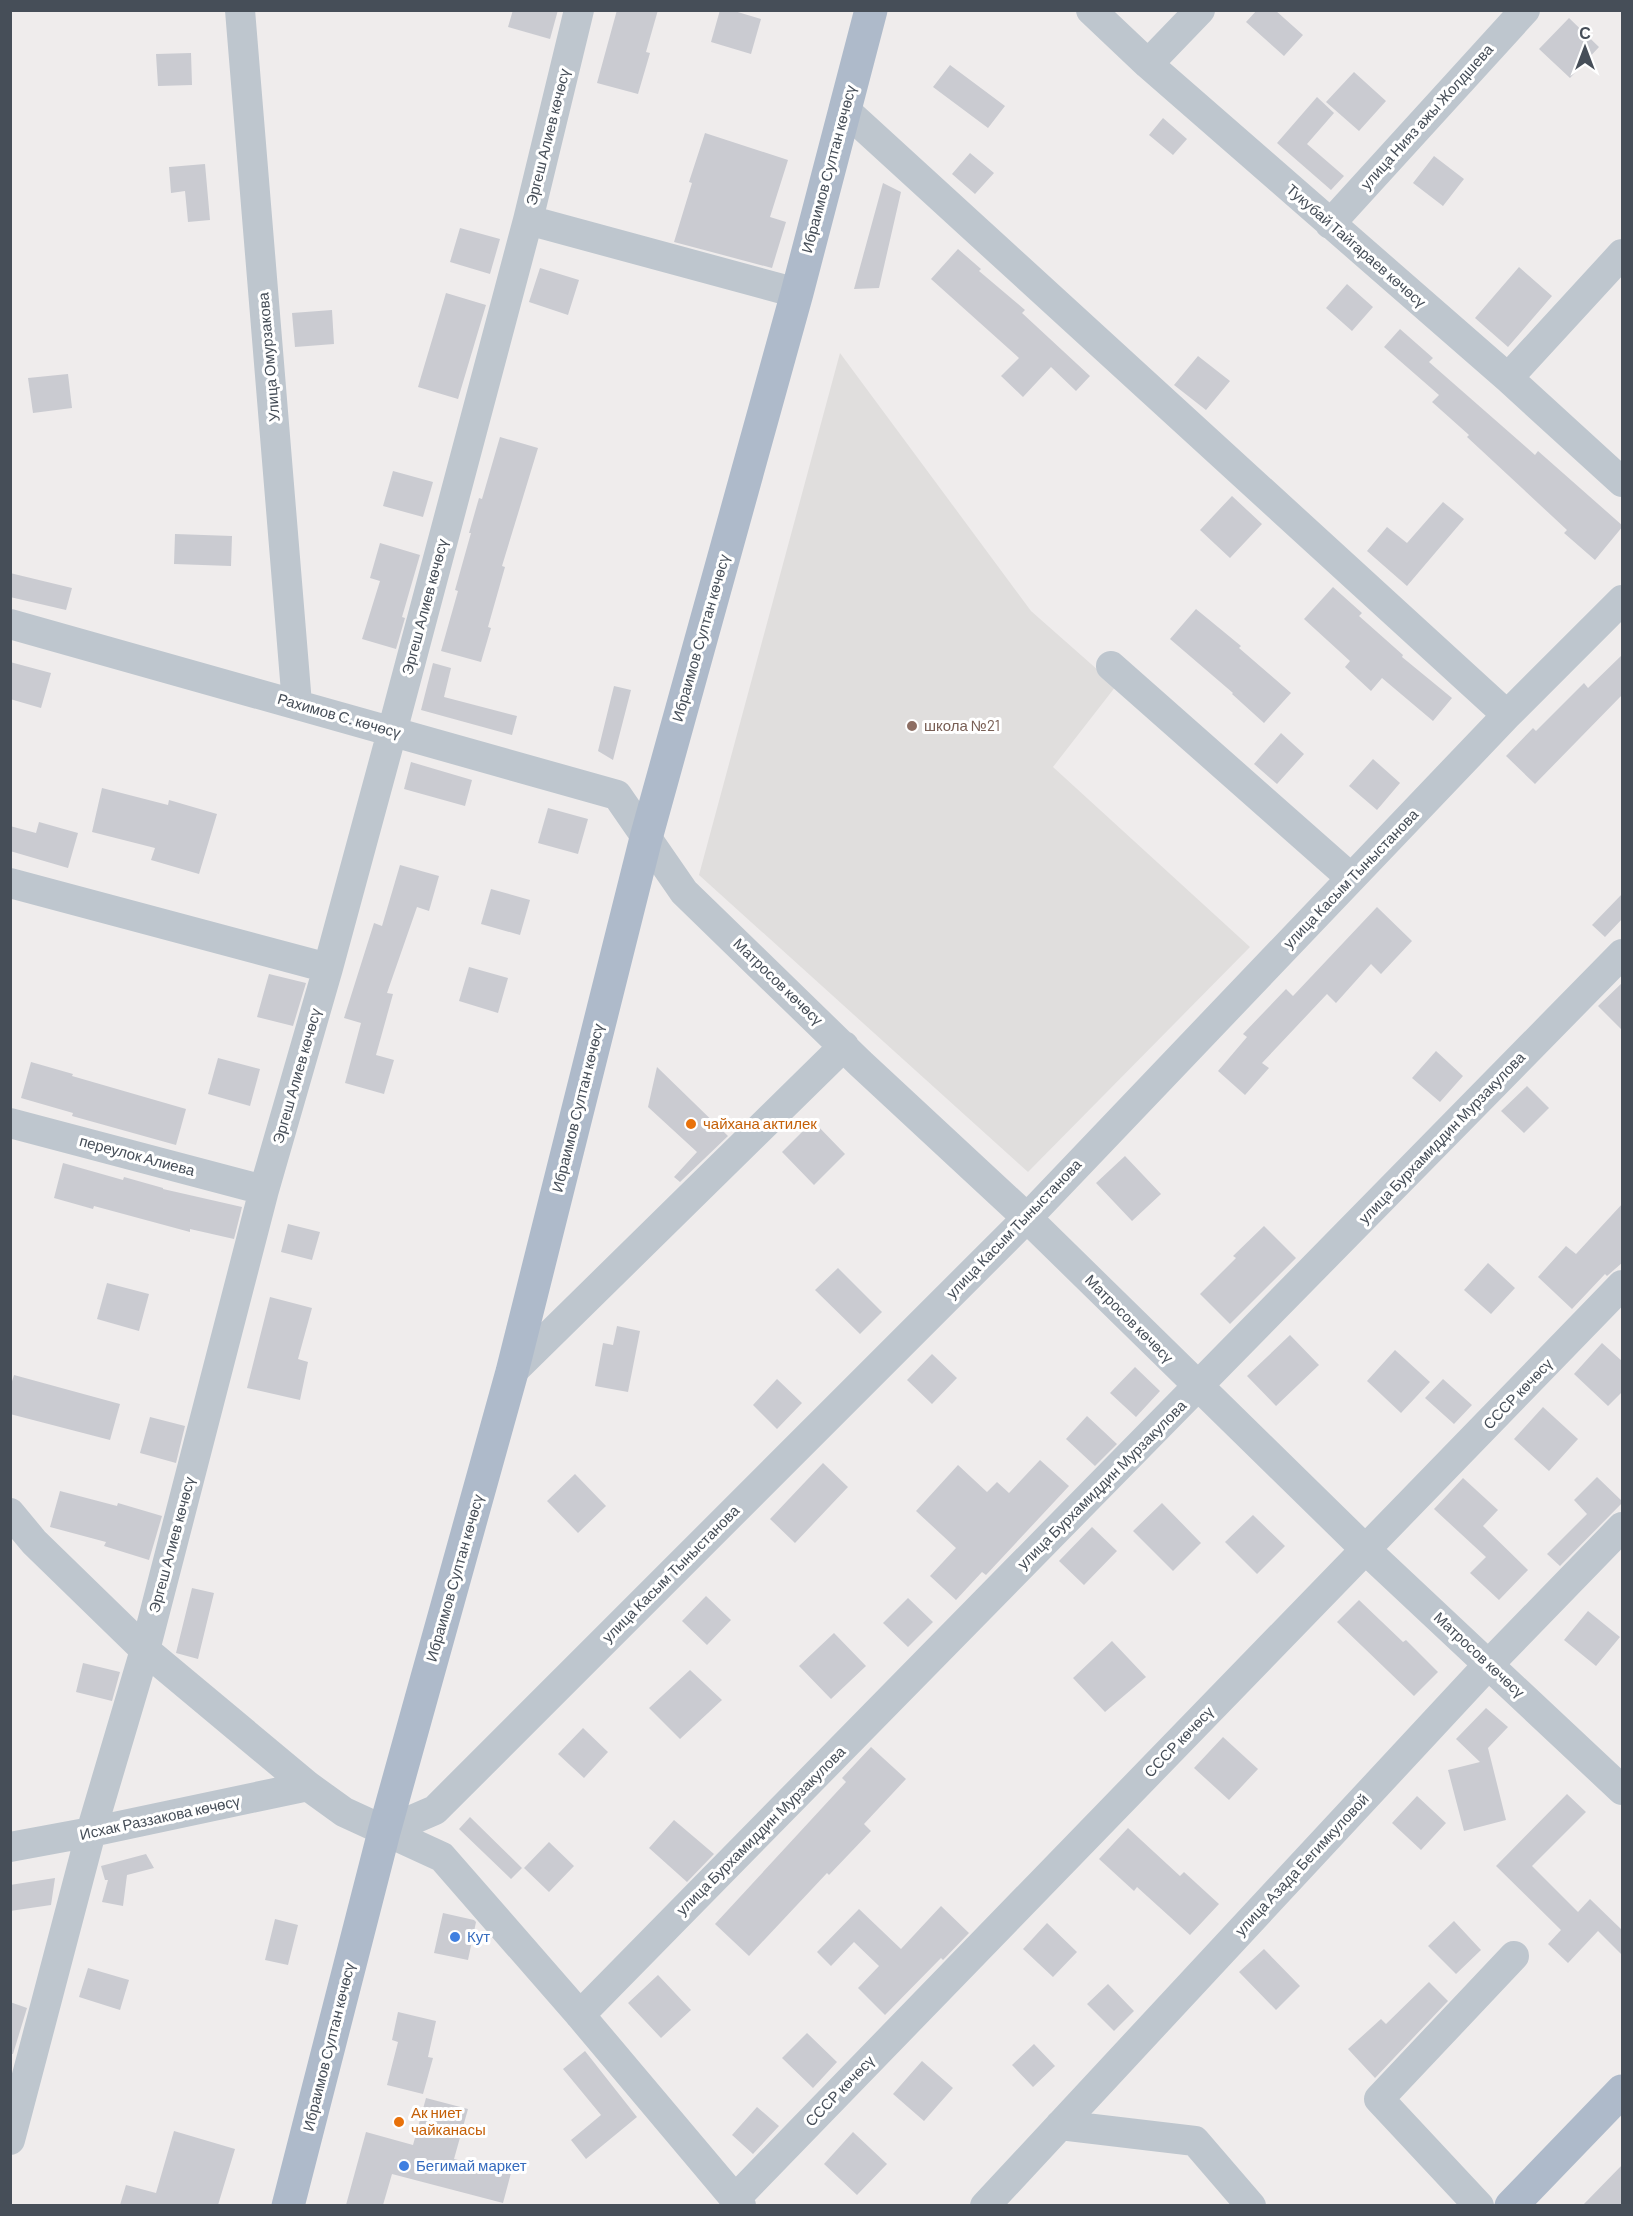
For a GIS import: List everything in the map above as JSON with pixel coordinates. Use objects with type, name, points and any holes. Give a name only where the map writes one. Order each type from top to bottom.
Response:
[{"type":"main road","name":"Ибраимов Султан көчөсү","points":[[288,2205],[384,1832],[512,1372],[645,838],[797,293],[871,10]]},
{"type":"main road","points":[[1511,2205],[1623,2091]]},
{"type":"street","name":"Улица Омурзакова","points":[[240,10],[297,704]]},
{"type":"street","name":"Эргеш Алиев көчөсү","points":[[10,2140],[91,1832],[145,1650],[264,1190],[328,968],[392,732],[528,220],[579,10]]},
{"type":"street","name":"Тукубай Тайгараев көчөсү","points":[[1090,10],[1148,64],[1508,378],[1623,482]]},
{"type":"street","points":[[1148,64],[1200,10]]},
{"type":"street","name":"улица Нияз ажы Жолдшева","points":[[1330,224],[1525,10]]},
{"type":"street","points":[[844,110],[1507,715]]},
{"type":"street","points":[[528,220],[797,293]]},
{"type":"street","points":[[1508,378],[1623,254]]},
{"type":"street","name":"улица Касым Тыныстанова","points":[[384,1832],[435,1810],[1027,1218],[1507,715],[1623,600]]},
{"type":"street","name":"Рахимов С. көчөсү","points":[[10,624],[617,795],[645,838]]},
{"type":"street","points":[[1111,666],[1351,878]]},
{"type":"street","name":"Матросов көчөсү","points":[[645,838],[684,892],[1027,1218],[1198,1388],[1366,1550],[1623,1790]]},
{"type":"street","points":[[10,883],[328,968]]},
{"type":"street","name":"улица Бурхамиддин Мурзакулова","points":[[580,2015],[1623,954]]},
{"type":"street","points":[[512,1372],[844,1046]]},
{"type":"street","name":"переулок Алиева","points":[[10,1123],[264,1190]]},
{"type":"street","name":"СССР көчөсү","points":[[738,2202],[1623,1285]]},
{"type":"street","points":[[10,1513],[34,1542],[145,1650],[308,1786],[344,1812],[442,1857],[580,2015],[738,2202]]},
{"type":"street","name":"улица Азада Бегимкуловой","points":[[985,2205],[1489,1664],[1623,1527]]},
{"type":"street","name":"Исхак Раззакова көчөсү","points":[[10,1847],[308,1786]]},
{"type":"street","points":[[1479,2205],[1379,2099],[1514,1956]]},
{"type":"street","points":[[1060,2125],[1195,2141],[1251,2205]]},
{"type":"shaded area","name":"школа №21","points":[[840,353],[1031,611],[1116,686],[1053,767],[1250,947],[1028,1172],[699,875]]},
{"type":"building","points":[[513,10],[558,10],[550,39],[508,27]]},
{"type":"building","points":[[617,10],[658,10],[646,52],[650,53],[638,94],[597,83]]},
{"type":"building","points":[[720,10],[731,10],[761,19],[751,54],[711,42]]},
{"type":"building","points":[[1257,10],[1275,10],[1303,35],[1284,56],[1246,22]]},
{"type":"building","points":[[1569,18],[1599,47],[1570,78],[1539,49]]},
{"type":"building","points":[[191,53],[192,85],[158,86],[156,54]]},
{"type":"building","points":[[950,65],[1005,106],[988,128],[933,87]]},
{"type":"building","points":[[1354,72],[1386,101],[1359,131],[1326,102]]},
{"type":"building","points":[[1317,97],[1334,113],[1307,144],[1344,176],[1331,190],[1277,143]]},
{"type":"building","points":[[1163,118],[1187,139],[1173,155],[1149,135]]},
{"type":"building","points":[[705,133],[788,160],[770,217],[786,222],[772,268],[674,242],[692,183],[689,182]]},
{"type":"building","points":[[970,153],[994,173],[975,194],[952,174]]},
{"type":"building","points":[[1434,156],[1464,179],[1443,206],[1413,183]]},
{"type":"building","points":[[205,164],[210,220],[188,222],[185,191],[171,193],[169,167]]},
{"type":"building","points":[[883,183],[901,192],[879,288],[854,289]]},
{"type":"building","points":[[460,228],[500,239],[490,274],[450,262]]},
{"type":"building","points":[[958,249],[981,269],[979,271],[1025,310],[1022,313],[1090,376],[1076,391],[1051,367],[1023,397],[1001,376],[1019,358],[931,279]]},
{"type":"building","points":[[1519,267],[1552,296],[1508,347],[1475,318]]},
{"type":"building","points":[[540,268],[579,280],[568,315],[529,302]]},
{"type":"building","points":[[1347,284],[1373,307],[1352,331],[1326,308]]},
{"type":"building","points":[[446,293],[486,305],[458,399],[418,387]]},
{"type":"building","points":[[332,310],[334,344],[295,347],[292,313]]},
{"type":"building","points":[[1400,329],[1433,358],[1429,362],[1535,455],[1538,451],[1623,526],[1595,560],[1564,533],[1567,530],[1432,402],[1439,395],[1384,347]]},
{"type":"building","points":[[1198,356],[1230,381],[1206,410],[1174,385]]},
{"type":"building","points":[[68,374],[72,408],[33,413],[28,378]]},
{"type":"building","points":[[500,437],[538,448],[502,566],[505,567],[481,662],[441,651],[458,591],[455,590],[471,533],[469,533],[479,498],[482,499]]},
{"type":"building","points":[[393,471],[433,482],[423,517],[383,506]]},
{"type":"building","points":[[1232,496],[1262,524],[1230,558],[1200,530]]},
{"type":"building","points":[[1443,502],[1464,519],[1407,586],[1367,551],[1387,527],[1407,543]]},
{"type":"building","points":[[175,534],[232,536],[231,566],[174,564]]},
{"type":"building","points":[[380,543],[420,555],[402,617],[405,618],[396,649],[362,639],[380,581],[370,578]]},
{"type":"building","points":[[10,573],[72,588],[66,610],[10,597]]},
{"type":"building","points":[[1333,587],[1362,613],[1359,616],[1403,655],[1402,657],[1452,698],[1433,721],[1382,678],[1371,691],[1345,667],[1350,661],[1304,619]]},
{"type":"building","points":[[1196,609],[1241,646],[1239,648],[1291,693],[1264,723],[1170,639]]},
{"type":"building","points":[[1623,654],[1623,694],[1535,784],[1506,756],[1533,728],[1536,731],[1584,683],[1588,688]]},
{"type":"building","points":[[10,662],[51,673],[41,708],[10,699]]},
{"type":"building","points":[[433,663],[451,668],[444,697],[517,716],[512,735],[421,710]]},
{"type":"building","points":[[614,686],[631,690],[613,760],[598,751]]},
{"type":"building","points":[[1281,733],[1304,754],[1277,784],[1254,764]]},
{"type":"building","points":[[1373,759],[1400,783],[1377,810],[1349,786]]},
{"type":"building","points":[[411,762],[472,780],[465,806],[404,789]]},
{"type":"building","points":[[102,788],[168,805],[169,800],[217,814],[199,874],[151,860],[155,848],[92,832]]},
{"type":"building","points":[[548,808],[588,819],[578,854],[538,843]]},
{"type":"building","points":[[39,822],[78,833],[68,868],[10,851],[10,826],[36,833]]},
{"type":"building","points":[[400,865],[439,876],[429,911],[417,907],[387,993],[393,994],[376,1055],[394,1060],[384,1094],[345,1083],[361,1023],[344,1018],[374,923],[382,926]]},
{"type":"building","points":[[491,889],[530,900],[520,935],[481,924]]},
{"type":"building","points":[[1623,893],[1623,918],[1605,937],[1592,925]]},
{"type":"building","points":[[1377,907],[1412,941],[1381,974],[1371,964],[1336,1003],[1327,994],[1262,1063],[1269,1068],[1245,1095],[1218,1071],[1247,1037],[1243,1034],[1286,989],[1293,996]]},
{"type":"building","points":[[469,967],[508,978],[498,1013],[459,1001]]},
{"type":"building","points":[[269,974],[306,983],[293,1026],[257,1017]]},
{"type":"building","points":[[1623,982],[1623,1031],[1598,1006]]},
{"type":"building","points":[[1436,1051],[1463,1076],[1440,1102],[1412,1078]]},
{"type":"building","points":[[218,1058],[260,1069],[250,1106],[208,1094]]},
{"type":"building","points":[[31,1062],[186,1109],[176,1145],[72,1116],[73,1113],[21,1098]]},
{"type":"building","name":"чайхана актилек","points":[[657,1067],[728,1136],[680,1182],[674,1177],[697,1152],[648,1107]]},
{"type":"building","points":[[1527,1086],[1549,1108],[1524,1133],[1501,1111]]},
{"type":"building","points":[[813,1121],[845,1154],[814,1185],[782,1152]]},
{"type":"building","points":[[1125,1156],[1161,1194],[1132,1221],[1096,1183]]},
{"type":"building","points":[[63,1163],[123,1180],[124,1177],[163,1189],[242,1207],[234,1239],[190,1229],[190,1232],[94,1206],[93,1209],[54,1198]]},
{"type":"building","points":[[1623,1203],[1623,1262],[1607,1276],[1605,1274],[1572,1309],[1538,1277],[1566,1246],[1576,1254]]},
{"type":"building","points":[[288,1224],[320,1232],[312,1260],[281,1252]]},
{"type":"building","points":[[1264,1226],[1296,1258],[1230,1324],[1200,1294],[1236,1258],[1233,1256]]},
{"type":"building","points":[[1488,1263],[1515,1288],[1491,1314],[1464,1290]]},
{"type":"building","points":[[838,1268],[882,1312],[860,1334],[815,1290]]},
{"type":"building","points":[[107,1283],[149,1294],[139,1331],[97,1319]]},
{"type":"building","points":[[270,1297],[312,1308],[298,1359],[308,1362],[300,1400],[247,1388]]},
{"type":"building","points":[[617,1326],[640,1331],[628,1392],[595,1386],[603,1343],[613,1345]]},
{"type":"building","points":[[1290,1335],[1319,1365],[1276,1406],[1247,1376]]},
{"type":"building","points":[[1602,1343],[1623,1362],[1623,1391],[1608,1406],[1574,1374]]},
{"type":"building","points":[[1395,1350],[1430,1382],[1401,1413],[1367,1381]]},
{"type":"building","points":[[932,1354],[957,1378],[932,1404],[907,1380]]},
{"type":"building","points":[[1135,1367],[1160,1391],[1136,1417],[1110,1393]]},
{"type":"building","points":[[14,1375],[120,1404],[110,1440],[10,1414],[10,1388]]},
{"type":"building","points":[[777,1379],[802,1403],[777,1429],[753,1405]]},
{"type":"building","points":[[1443,1379],[1472,1405],[1454,1424],[1425,1398]]},
{"type":"building","points":[[1543,1407],[1578,1439],[1549,1471],[1514,1439]]},
{"type":"building","points":[[1087,1416],[1117,1444],[1095,1466],[1066,1439]]},
{"type":"building","points":[[150,1417],[185,1426],[176,1463],[140,1453]]},
{"type":"building","points":[[1040,1460],[1069,1486],[986,1575],[982,1572],[956,1600],[930,1576],[956,1548],[916,1511],[958,1465],[987,1492],[997,1482],[1009,1493]]},
{"type":"building","points":[[823,1463],[848,1487],[795,1543],[770,1519]]},
{"type":"building","points":[[575,1474],[606,1506],[578,1533],[547,1501]]},
{"type":"building","points":[[1597,1477],[1623,1502],[1560,1566],[1547,1554],[1587,1514],[1574,1500]]},
{"type":"building","points":[[1463,1478],[1498,1510],[1483,1526],[1528,1570],[1499,1600],[1470,1573],[1486,1557],[1434,1509]]},
{"type":"building","points":[[60,1491],[117,1506],[118,1503],[162,1516],[149,1560],[104,1546],[106,1542],[50,1527]]},
{"type":"building","points":[[1162,1503],[1201,1543],[1173,1571],[1133,1531]]},
{"type":"building","points":[[1253,1515],[1285,1546],[1257,1574],[1225,1542]]},
{"type":"building","points":[[1092,1527],[1117,1551],[1084,1585],[1059,1561]]},
{"type":"building","points":[[192,1588],[214,1593],[198,1659],[176,1653]]},
{"type":"building","points":[[706,1596],[731,1620],[707,1645],[682,1621]]},
{"type":"building","points":[[908,1598],[933,1622],[908,1647],[883,1623]]},
{"type":"building","points":[[1359,1600],[1403,1642],[1406,1640],[1438,1672],[1414,1696],[1337,1622]]},
{"type":"building","points":[[1588,1611],[1620,1637],[1596,1666],[1564,1640]]},
{"type":"building","points":[[834,1633],[866,1666],[831,1699],[799,1666]]},
{"type":"building","points":[[1112,1641],[1146,1677],[1105,1712],[1073,1678]]},
{"type":"building","points":[[83,1663],[120,1672],[112,1701],[76,1692]]},
{"type":"building","points":[[690,1670],[722,1700],[680,1739],[649,1708]]},
{"type":"building","points":[[1486,1708],[1508,1727],[1488,1748],[1506,1820],[1464,1831],[1448,1770],[1480,1762],[1456,1739]]},
{"type":"building","points":[[583,1728],[608,1752],[584,1778],[558,1754]]},
{"type":"building","points":[[1223,1737],[1258,1769],[1229,1800],[1194,1768]]},
{"type":"building","points":[[871,1747],[906,1779],[864,1824],[871,1831],[829,1875],[827,1873],[749,1956],[715,1924],[846,1782],[842,1778]]},
{"type":"building","points":[[1567,1794],[1586,1812],[1532,1866],[1578,1912],[1590,1899],[1623,1931],[1623,1956],[1598,1931],[1568,1963],[1548,1944],[1561,1930],[1496,1866]]},
{"type":"building","points":[[1417,1796],[1446,1823],[1421,1850],[1392,1823]]},
{"type":"building","points":[[470,1817],[522,1868],[511,1879],[459,1829]]},
{"type":"building","points":[[674,1820],[714,1854],[687,1882],[649,1848]]},
{"type":"building","points":[[1128,1828],[1180,1876],[1184,1872],[1219,1904],[1190,1935],[1137,1887],[1134,1891],[1099,1859]]},
{"type":"building","points":[[549,1842],[574,1866],[549,1892],[524,1868]]},
{"type":"building","points":[[146,1854],[154,1868],[127,1875],[123,1906],[102,1902],[108,1880],[105,1880],[101,1866]]},
{"type":"building","points":[[55,1878],[51,1905],[10,1911],[10,1885]]},
{"type":"building","points":[[941,1906],[969,1933],[885,2015],[858,1988],[879,1966],[854,1942],[831,1966],[817,1952],[859,1909],[901,1949]]},
{"type":"building","name":"Кут","points":[[443,1913],[476,1922],[468,1960],[434,1953]]},
{"type":"building","points":[[275,1919],[298,1925],[288,1965],[265,1960]]},
{"type":"building","points":[[1454,1921],[1481,1950],[1456,1974],[1428,1946]]},
{"type":"building","points":[[1047,1923],[1077,1952],[1053,1977],[1023,1949]]},
{"type":"building","points":[[1264,1949],[1300,1986],[1276,2010],[1239,1972]]},
{"type":"building","points":[[88,1968],[129,1980],[120,2010],[79,1997]]},
{"type":"building","points":[[658,1975],[691,2010],[661,2038],[628,2003]]},
{"type":"building","points":[[1429,1982],[1448,2001],[1375,2078],[1348,2049],[1381,2019],[1386,2024]]},
{"type":"building","points":[[1108,1984],[1134,2011],[1114,2031],[1087,2004]]},
{"type":"building","points":[[10,2002],[27,2008],[13,2054],[10,2054]]},
{"type":"building","points":[[398,2012],[436,2021],[428,2057],[433,2058],[423,2094],[387,2085],[398,2042],[392,2040]]},
{"type":"building","points":[[807,2033],[837,2062],[813,2088],[782,2058]]},
{"type":"building","points":[[1034,2044],[1055,2066],[1033,2087],[1012,2065]]},
{"type":"building","points":[[585,2051],[637,2117],[586,2159],[571,2140],[601,2115],[563,2069]]},
{"type":"building","points":[[922,2061],[953,2088],[924,2121],[893,2094]]},
{"type":"building","points":[[426,2098],[468,2109],[454,2159],[511,2173],[503,2203],[392,2174],[383,2205],[346,2205],[366,2132],[413,2145]]},
{"type":"building","points":[[757,2107],[779,2126],[753,2154],[732,2135]]},
{"type":"building","points":[[174,2131],[235,2149],[218,2205],[120,2205],[126,2185],[156,2193]]},
{"type":"building","points":[[853,2132],[887,2164],[857,2195],[824,2164]]},
{"type":"building","points":[[1623,2164],[1623,2205],[1583,2205]]},
{"type":"place","name":"школа №21","points":[[912,726]]},
{"type":"place","name":"чайхана актилек","points":[[691,1124]]},
{"type":"place","name":"Кут","points":[[455,1937]]},
{"type":"place","name":"Ак ниет чайканасы","points":[[399,2122]]},
{"type":"place","name":"Бегимай маркет","points":[[404,2166]]}]
